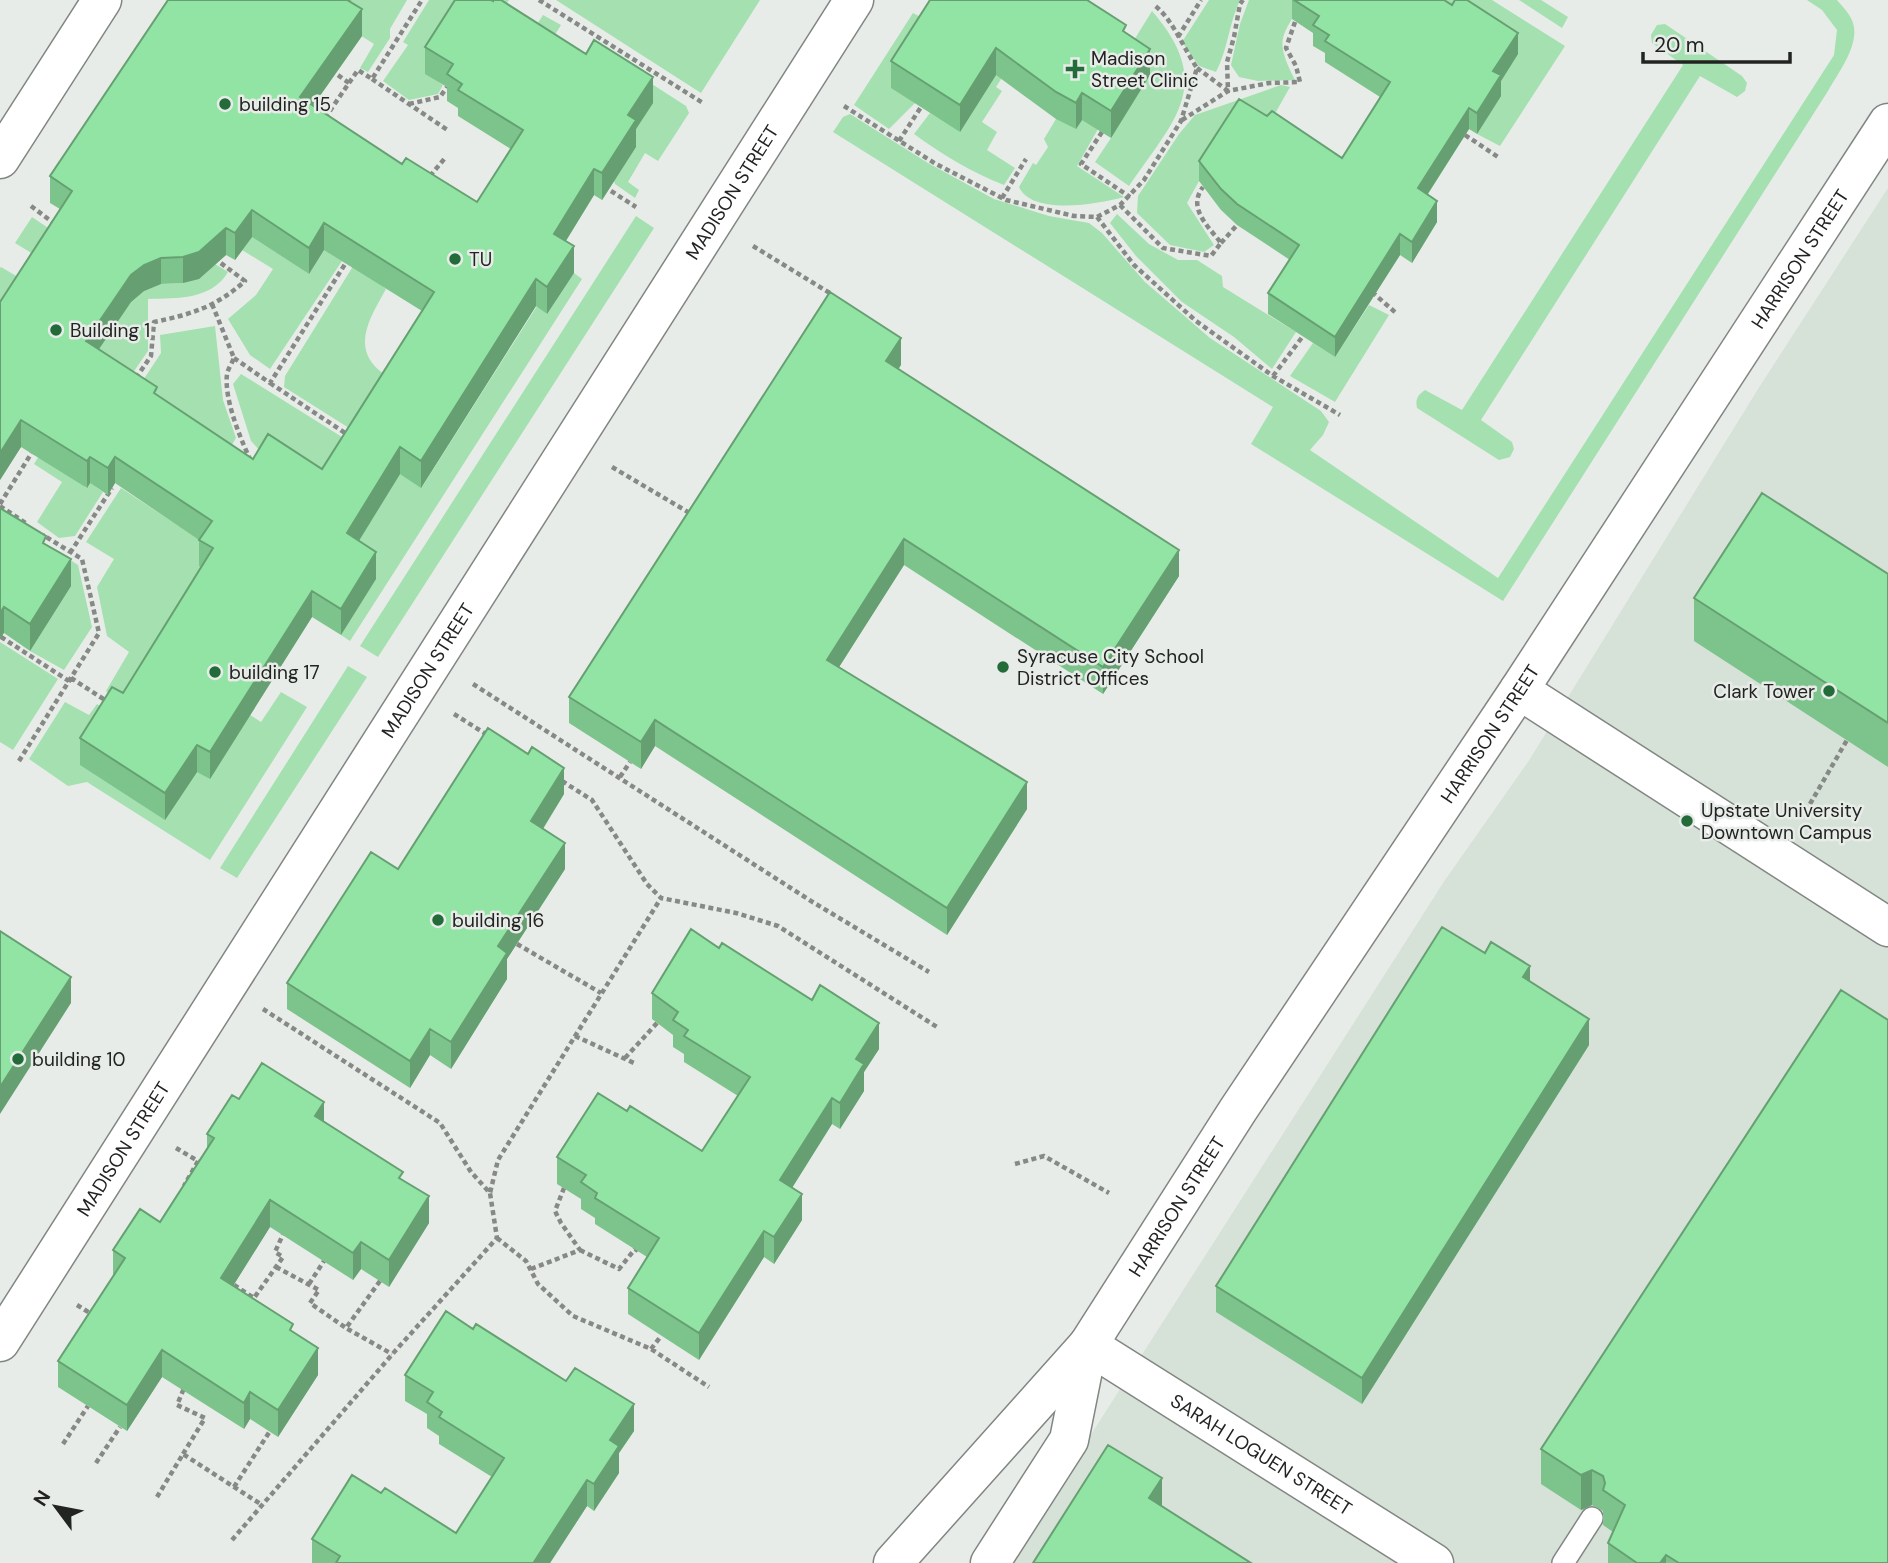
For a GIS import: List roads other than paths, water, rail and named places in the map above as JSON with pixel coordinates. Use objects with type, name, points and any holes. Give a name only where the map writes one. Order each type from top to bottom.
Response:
[{"type":"street","points":[[0,159],[102,0]]},
{"type":"street","name":"MADISON STREET","points":[[0,1342],[854,0]]},
{"type":"street","name":"HARRISON STREET","points":[[893,1563],[1088,1345],[1238,1110],[1519,690],[1888,123]]},
{"type":"street","points":[[1519,690],[1888,927]]},
{"type":"street","name":"HARRISON STREET","points":[[990,1563],[1069,1440],[1088,1345]]},
{"type":"street","name":"SARAH LOGUEN STREET","points":[[1088,1345],[1434,1563]]},
{"type":"lane","points":[[1563,1563],[1592,1518]]},
{"type":"place","name":"Madison Street Clinic","points":[[1075,69]]},
{"type":"place","name":"building 15","points":[[225,104]]},
{"type":"place","name":"TU","points":[[455,259]]},
{"type":"place","name":"Building 1","points":[[56,330]]},
{"type":"place","name":"Syracuse City School District Offices","points":[[1003,667]]},
{"type":"place","name":"building 17","points":[[215,672]]},
{"type":"place","name":"Clark Tower","points":[[1829,691]]},
{"type":"place","name":"Upstate University Downtown Campus","points":[[1687,821]]},
{"type":"place","name":"building 16","points":[[438,920]]},
{"type":"place","name":"building 10","points":[[18,1059]]}]
